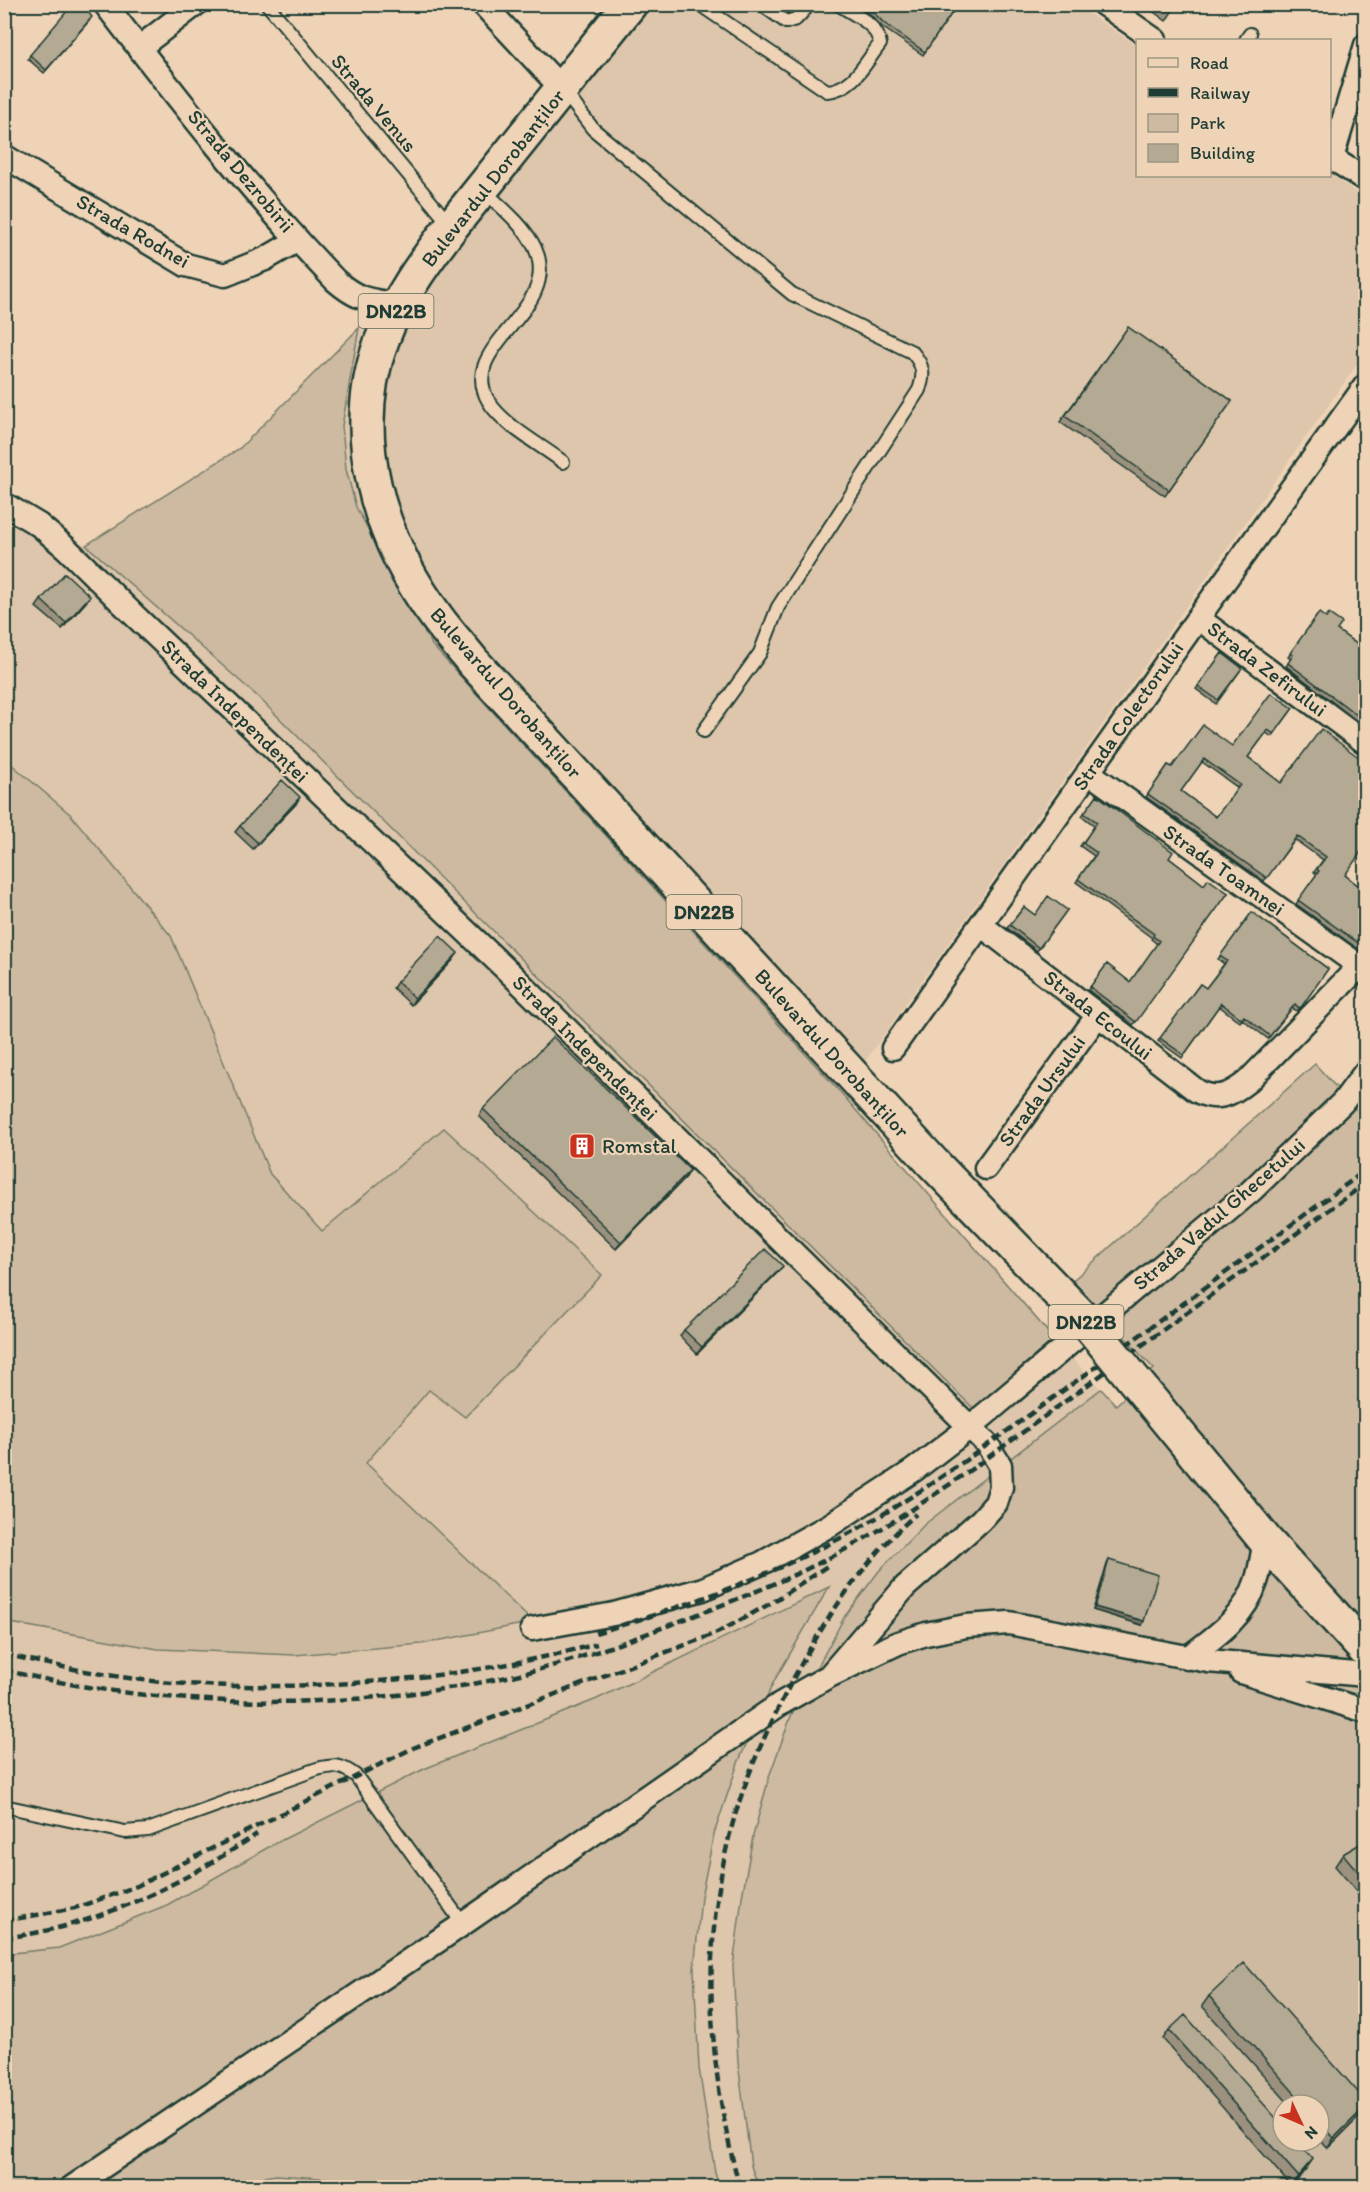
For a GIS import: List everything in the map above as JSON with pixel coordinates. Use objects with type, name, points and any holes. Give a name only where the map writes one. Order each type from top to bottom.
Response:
[{"type":"main road","name":"Bulevardul Dorobanților","points":[[630,4],[424,263],[382,338],[371,372],[366,411],[367,448],[380,506],[392,538],[414,582],[438,619],[473,662],[933,1163],[1085,1320],[1265,1540]]},
{"type":"main road","name":"DN22B","points":[[1265,1540],[1365,1651]]},
{"type":"street","name":"Strada Dezrobirii","points":[[105,4],[298,240],[329,274],[351,294],[368,300],[400,304]]},
{"type":"street","points":[[139,48],[196,4]]},
{"type":"street","points":[[483,4],[562,89]]},
{"type":"street","points":[[1102,4],[1154,39]]},
{"type":"street","points":[[1331,155],[1365,45]]},
{"type":"street","name":"Strada Rodnei","points":[[4,156],[186,265],[225,275],[265,259],[298,240]]},
{"type":"street","points":[[1331,159],[1365,180]]},
{"type":"street","name":"Strada Colectorului","points":[[893,1048],[1365,385]]},
{"type":"street","name":"Strada Independenței","points":[[4,504],[39,525],[66,548],[512,975],[987,1444],[1000,1465],[1000,1487],[996,1503],[981,1520],[905,1587],[829,1676]]},
{"type":"street","name":"Strada Zefirului","points":[[1198,618],[1365,743]]},
{"type":"street","name":"Strada Toamnei","points":[[1088,772],[1363,965]]},
{"type":"street","name":"Strada Ecoului","points":[[981,925],[1197,1091],[1219,1097],[1237,1090],[1248,1081],[1363,965]]},
{"type":"street","name":"Strada Ursului","points":[[986,1168],[1098,1015]]},
{"type":"street","name":"Strada Vadul Ghecetului","points":[[532,1629],[614,1614],[703,1589],[752,1567],[830,1525],[914,1470],[970,1427],[1251,1191],[1343,1102],[1365,1071]]},
{"type":"street","points":[[1198,1659],[1241,1610],[1251,1595],[1257,1580],[1265,1540]]},
{"type":"street","points":[[71,2187],[463,1924],[780,1704],[829,1676],[897,1643],[926,1634],[966,1626],[1009,1623],[1198,1659],[1365,1675]]},
{"type":"street","points":[[1198,1659],[1365,1711]]},
{"type":"lane","name":"Strada Venus","points":[[267,4],[451,227]]},
{"type":"lane","points":[[699,4],[827,91],[839,90],[849,84],[880,44],[879,36],[873,27],[838,4]]},
{"type":"lane","points":[[761,4],[786,22],[796,19],[810,4]]},
{"type":"lane","points":[[562,89],[593,129],[792,294],[912,352],[921,363],[924,376],[919,390],[778,608],[760,653],[704,731]]},
{"type":"lane","points":[[483,189],[525,232],[535,248],[540,263],[539,280],[532,301],[486,358],[482,371],[488,401],[504,418],[563,462]]},
{"type":"lane","points":[[4,1806],[125,1832],[148,1830],[317,1769],[333,1765],[344,1767],[356,1776],[463,1924]]},
{"type":"shaded area","points":[[607,5],[1076,5],[1136,45],[1136,177],[1331,177],[1331,175],[1365,199],[1365,353],[842,1094],[432,645],[356,507],[346,469],[342,426],[359,328]]},
{"type":"shaded area","points":[[4,506],[86,545],[257,696],[974,1409],[1054,1339],[1101,1389],[925,1524],[903,1545],[879,1571],[845,1616],[791,1716],[770,1774],[753,1836],[733,1966],[738,2062],[751,2166],[759,2187],[720,2187],[715,2173],[699,2068],[694,1970],[701,1897],[714,1834],[738,1763],[774,1681],[829,1589],[597,1699],[424,1769],[274,1844],[167,1905],[59,1948],[5,1954],[5,1622],[158,1649],[295,1655],[532,1622],[366,1464],[430,1390],[465,1417],[322,1231],[270,1174],[171,936],[71,815],[5,758]]},
{"type":"shaded area","points":[[276,2175],[381,2182],[401,2187],[206,2188]]},
{"type":"green space","points":[[359,328],[342,426],[346,469],[356,507],[432,645],[842,1094],[1054,1339],[974,1409],[257,696],[86,545],[240,448]]},
{"type":"green space","points":[[4,758],[71,815],[171,936],[270,1174],[322,1231],[444,1128],[602,1275],[465,1417],[429,1390],[366,1463],[533,1622],[421,1644],[295,1655],[158,1649],[5,1622]]},
{"type":"green space","points":[[1315,1064],[1366,1120],[1365,2187],[759,2188],[751,2166],[738,2062],[733,1966],[753,1836],[770,1774],[791,1716],[845,1616],[879,1571],[925,1524],[1101,1389],[1116,1405],[1154,1369],[1072,1281]]},
{"type":"green space","points":[[829,1587],[774,1681],[738,1763],[714,1834],[701,1897],[694,1970],[699,2068],[715,2173],[720,2187],[401,2188],[381,2182],[276,2175],[206,2187],[5,2187],[4,1954],[59,1948],[167,1905],[274,1844],[424,1769],[597,1699]]},
{"type":"building","points":[[73,4],[82,4],[92,17],[46,70],[30,55]]},
{"type":"building","points":[[783,4],[798,4],[790,10]]},
{"type":"building","points":[[862,4],[958,4],[925,52]]},
{"type":"building","points":[[1128,327],[1232,401],[1169,490],[1065,416]]},
{"type":"building","points":[[65,573],[90,596],[66,623],[41,600]]},
{"type":"building","points":[[1319,613],[1326,618],[1329,614],[1342,623],[1337,630],[1365,650],[1365,721],[1288,663],[1293,655],[1290,653]]},
{"type":"building","points":[[1222,653],[1242,668],[1218,700],[1198,686]]},
{"type":"building","points":[[1271,693],[1293,708],[1274,734],[1268,730],[1248,757],[1281,783],[1321,729],[1365,762],[1365,846],[1345,875],[1365,891],[1365,947],[1298,900],[1326,857],[1297,836],[1267,878],[1148,794],[1168,765],[1172,767],[1203,725],[1232,746]],"holes":[[[1204,759],[1240,785],[1216,817],[1181,791]]]},
{"type":"building","points":[[282,780],[300,797],[258,843],[240,826]]},
{"type":"building","points":[[1097,795],[1173,852],[1169,858],[1204,885],[1208,879],[1228,893],[1136,1022],[1090,987],[1107,964],[1130,982],[1159,941],[1153,936],[1154,934],[1078,879],[1097,853],[1083,843],[1097,822],[1084,813]]},
{"type":"building","points":[[1048,896],[1067,910],[1039,948],[1010,925],[1024,907],[1035,915]]},
{"type":"building","points":[[1252,912],[1328,969],[1302,1006],[1299,1008],[1295,1004],[1270,1036],[1244,1016],[1242,1019],[1221,1003],[1184,1055],[1160,1038],[1200,984],[1206,988],[1227,961],[1220,956]]},
{"type":"building","points":[[440,936],[458,953],[415,998],[397,982]]},
{"type":"building","name":"Romstal","points":[[553,1037],[690,1170],[621,1242],[483,1109]]},
{"type":"building","points":[[765,1249],[783,1266],[702,1347],[684,1330]]},
{"type":"building","points":[[1109,1560],[1158,1575],[1144,1621],[1095,1607]]},
{"type":"building","points":[[1365,1841],[1365,1880],[1343,1854]]},
{"type":"building","points":[[1244,1963],[1365,2100],[1365,2107],[1334,2138],[1331,2135],[1331,2093],[1294,2093],[1209,1996]]},
{"type":"building","points":[[1185,2015],[1271,2112],[1271,2145],[1169,2030]]},
{"type":"building","points":[[1278,2153],[1308,2153],[1313,2159],[1298,2176]]},
{"type":"railway","points":[[595,1633],[660,1613],[756,1578],[818,1550],[876,1518],[985,1447],[1366,1170]]},
{"type":"railway","points":[[4,1670],[69,1684],[136,1694],[203,1700],[270,1702],[338,1700],[405,1694],[472,1684],[537,1670],[609,1647],[785,1579],[826,1560],[876,1532],[993,1454],[1366,1183]]},
{"type":"railway","points":[[740,2188],[721,2103],[712,2017],[714,1931],[719,1889],[732,1824],[746,1782],[772,1721],[818,1635],[862,1571],[916,1514]]},
{"type":"railway","points":[[4,1921],[75,1908],[137,1886],[413,1748],[717,1633],[773,1602],[827,1566]]},
{"type":"railway","points":[[4,1654],[73,1669],[143,1680],[207,1685],[272,1686],[422,1677],[492,1667],[597,1644]]},
{"type":"railway","points":[[4,1938],[39,1932],[105,1914],[167,1887],[257,1834]]},
{"type":"place","name":"Romstal","points":[[582,1146]]}]
